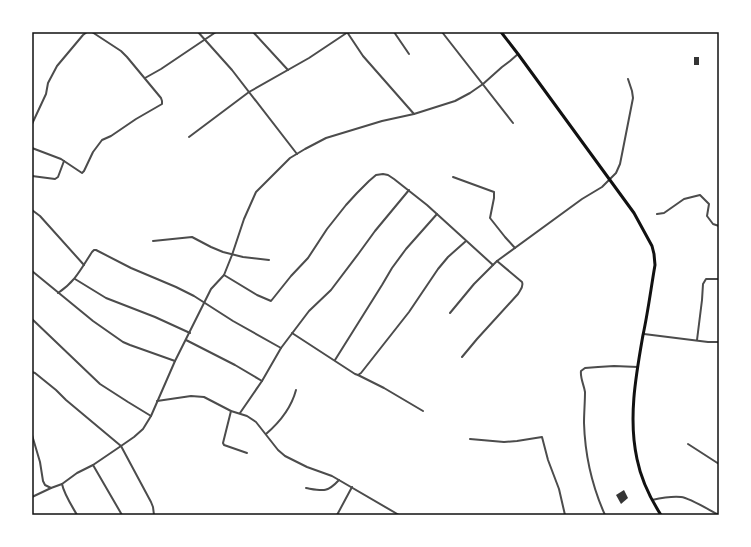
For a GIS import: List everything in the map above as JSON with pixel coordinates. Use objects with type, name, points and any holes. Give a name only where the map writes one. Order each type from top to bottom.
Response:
[{"type":"highway","points":[[501,32],[634,213],[652,246],[655,265],[634,393],[634,442],[641,475],[660,515]]},
{"type":"street","points":[[32,124],[46,94],[48,83],[56,66],[87,32]]},
{"type":"street","points":[[33,149],[64,161],[82,173],[93,152],[102,140],[111,136],[162,104],[161,98],[121,51],[92,32]]},
{"type":"street","points":[[198,32],[232,70],[297,154]]},
{"type":"street","points":[[145,78],[216,32]]},
{"type":"street","points":[[252,32],[288,70]]},
{"type":"street","points":[[189,137],[249,92],[309,58],[347,32],[363,56],[414,114]]},
{"type":"street","points":[[394,32],[409,54]]},
{"type":"street","points":[[442,32],[514,123]]},
{"type":"street","points":[[32,497],[62,484],[121,446],[143,429],[151,416],[175,361],[211,288],[224,275],[244,219],[256,192],[284,164],[297,154],[326,138],[455,101],[483,84],[502,66],[518,54]]},
{"type":"street","points":[[450,313],[474,284],[497,261],[582,199],[602,187],[616,173],[620,164],[632,98],[632,91],[628,79]]},
{"type":"street","points":[[32,176],[55,179],[58,177],[64,161]]},
{"type":"street","points":[[224,275],[257,295],[271,301],[282,285],[308,258],[327,229],[346,205],[376,175],[383,174],[388,175],[409,190],[438,214],[493,265]]},
{"type":"street","points":[[453,177],[494,192],[490,218],[515,248]]},
{"type":"street","points":[[240,414],[262,381],[280,348],[292,332],[331,290],[374,231],[409,190]]},
{"type":"street","points":[[657,214],[664,213],[684,199],[700,194],[708,204],[707,216],[713,224],[719,226]]},
{"type":"street","points":[[32,210],[40,216],[84,265]]},
{"type":"street","points":[[335,360],[392,268],[406,249],[438,214]]},
{"type":"street","points":[[153,241],[192,236],[211,247],[232,255],[269,260]]},
{"type":"street","points":[[358,374],[361,373],[409,312],[443,263],[466,241]]},
{"type":"street","points":[[58,293],[75,279],[92,252],[96,250],[131,268],[176,287],[280,348]]},
{"type":"street","points":[[462,357],[522,288],[522,282],[497,261]]},
{"type":"street","points":[[32,271],[93,321],[123,342],[175,361]]},
{"type":"street","points":[[75,279],[106,298],[155,317],[190,333]]},
{"type":"street","points":[[697,340],[703,284],[706,279],[719,279]]},
{"type":"street","points":[[32,319],[100,384],[151,416]]},
{"type":"street","points":[[292,332],[355,374],[358,374],[384,388],[422,411]]},
{"type":"street","points":[[644,334],[719,342]]},
{"type":"street","points":[[186,340],[262,381]]},
{"type":"street","points":[[606,515],[597,495],[591,476],[586,451],[584,421],[585,392],[581,371],[585,368],[598,367],[638,367]]},
{"type":"street","points":[[32,372],[56,390],[121,446],[151,502],[154,515]]},
{"type":"street","points":[[266,434],[286,413],[294,398],[296,390]]},
{"type":"street","points":[[157,401],[191,396],[204,397],[231,411],[251,419],[285,456],[307,467],[329,474],[400,515]]},
{"type":"street","points":[[231,411],[223,443],[224,445],[247,453]]},
{"type":"street","points":[[32,435],[40,462],[43,481],[45,485],[50,488]]},
{"type":"street","points":[[470,439],[504,442],[542,436],[548,460],[559,489],[566,515]]},
{"type":"street","points":[[688,444],[719,464]]},
{"type":"street","points":[[93,465],[122,515]]},
{"type":"street","points":[[306,488],[326,490],[339,480]]},
{"type":"street","points":[[62,484],[64,492],[77,515]]},
{"type":"street","points":[[337,515],[352,487]]},
{"type":"street","points":[[652,500],[682,497],[719,515]]},
{"type":"building","points":[[694,57],[699,57],[699,65],[694,65]]},
{"type":"building","points":[[624,490],[628,498],[621,504],[616,495]]}]
